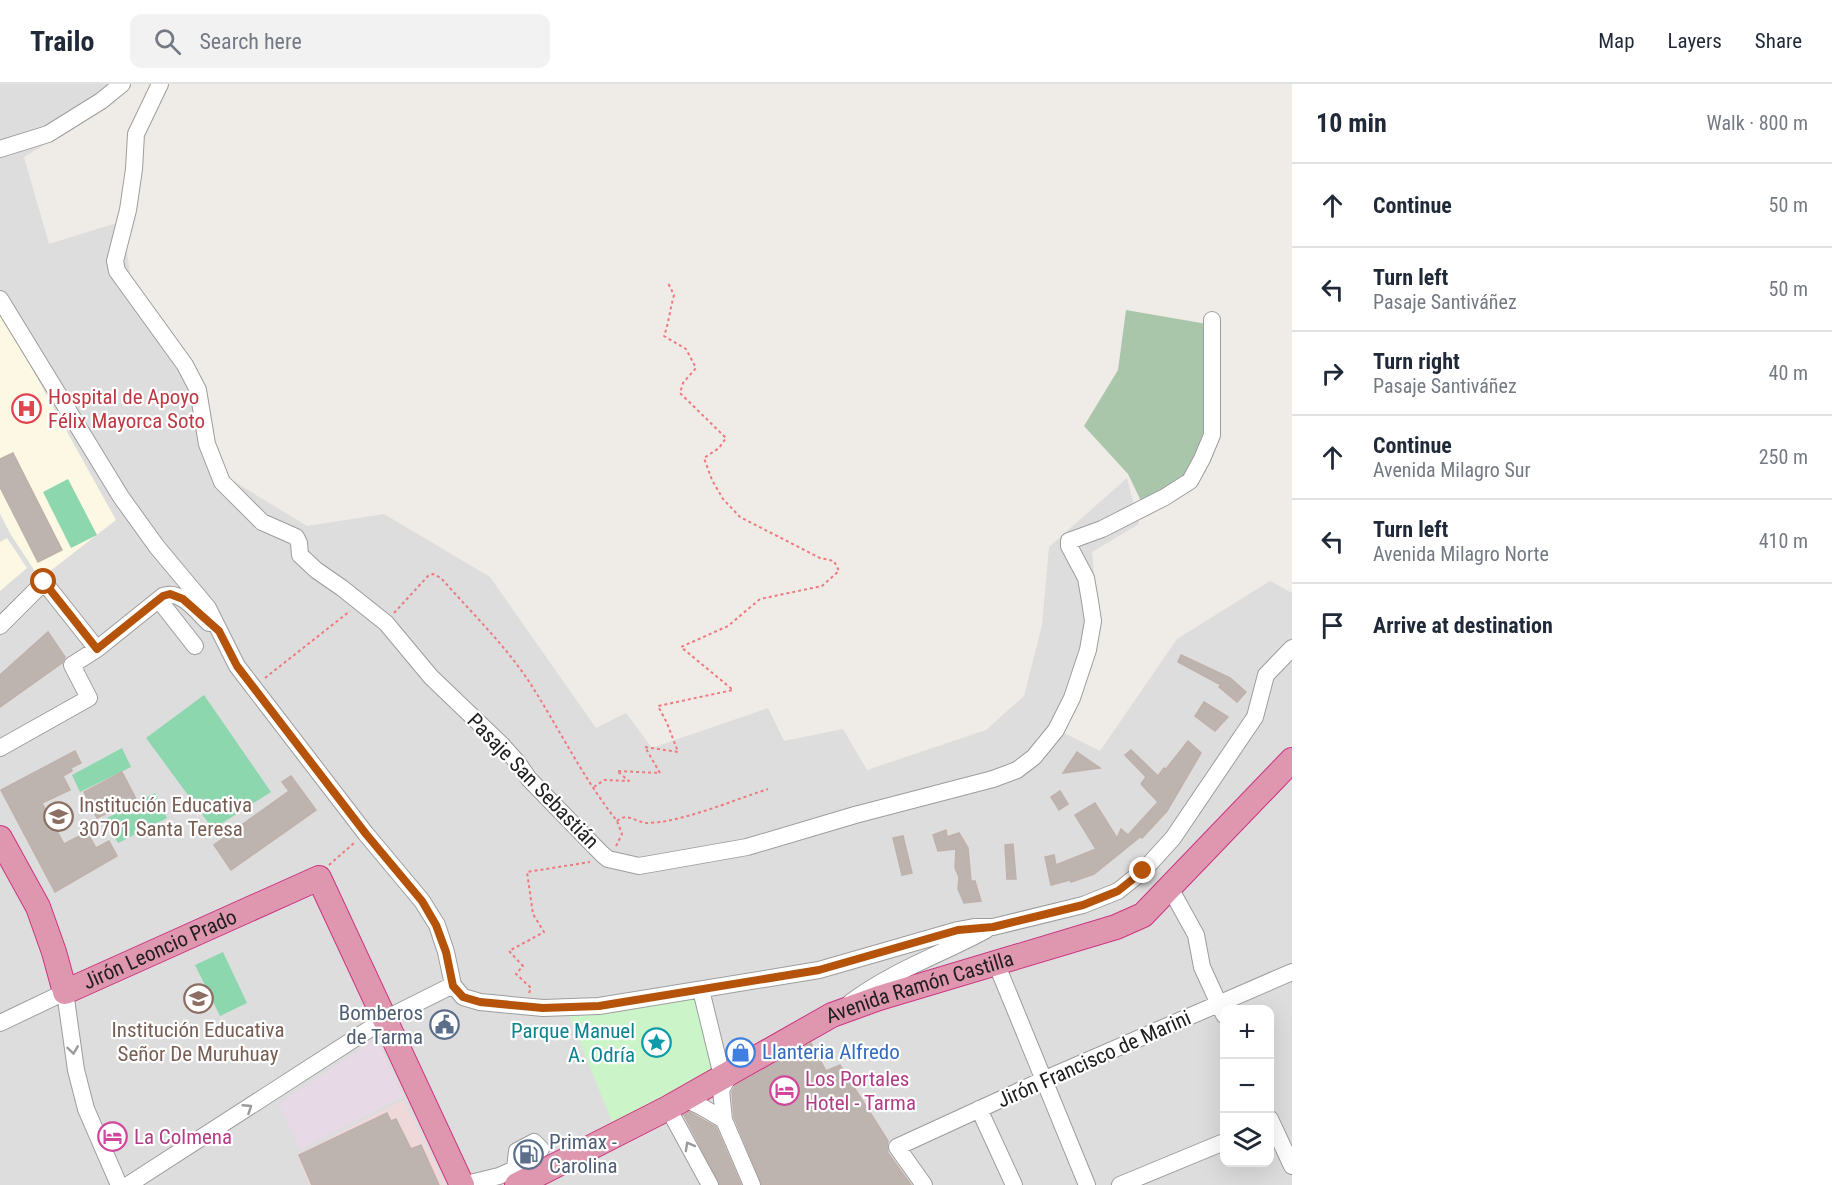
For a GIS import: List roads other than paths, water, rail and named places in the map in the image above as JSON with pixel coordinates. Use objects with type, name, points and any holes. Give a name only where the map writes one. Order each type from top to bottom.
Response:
[{"type":"highway","name":"Avenida Ramón Castilla","points":[[528,1167],[675,1103],[832,1015],[879,998],[1116,927],[1134,919],[1149,910],[1292,760]]},
{"type":"highway","points":[[0,838],[38,907],[65,992]]},
{"type":"highway","name":"Jirón Leoncio Prado","points":[[65,992],[319,878],[385,1019]]},
{"type":"highway","points":[[385,1019],[462,1185]]},
{"type":"street","points":[[0,149],[48,134],[101,101],[122,84]]},
{"type":"street","name":"Pasaje San Sebastián","points":[[160,84],[136,134],[134,169],[128,210],[116,261],[117,271],[185,365],[198,390],[207,444],[222,482],[262,522],[296,537],[300,555],[316,570],[386,623],[431,677],[502,746],[518,763],[528,779],[605,856],[639,866],[747,848],[855,815],[993,778],[1017,770],[1034,757],[1056,730],[1072,698],[1088,650],[1093,621],[1086,578],[1069,546],[1070,542],[1102,529],[1165,497],[1190,481],[1212,435],[1212,320]]},
{"type":"street","points":[[0,299],[121,497],[157,547],[208,608],[237,666],[366,834],[422,901],[436,925],[446,952],[453,986],[463,997],[480,1002],[543,1008],[599,1006],[819,970],[958,930],[993,927],[1083,905],[1118,891],[1143,871],[1173,838],[1256,717],[1266,675],[1292,648]]},
{"type":"street","points":[[0,626],[44,582],[97,649]]},
{"type":"street","points":[[0,748],[89,698],[72,665],[97,649],[163,596],[174,594],[183,599],[219,631]]},
{"type":"street","points":[[159,600],[195,646]]},
{"type":"street","points":[[1170,888],[1196,935],[1202,967],[1220,1005]]},
{"type":"street","points":[[832,1015],[884,979],[993,927]]},
{"type":"street","points":[[996,963],[1087,1185]]},
{"type":"street","name":"Jirón Francisco de Marini","points":[[1230,1005],[1292,972]]},
{"type":"street","points":[[128,1185],[385,1019],[453,986]]},
{"type":"street","points":[[701,990],[727,1073],[721,1090],[724,1120],[752,1185]]},
{"type":"street","points":[[65,992],[76,1070],[86,1109],[119,1185]]},
{"type":"street","name":"Jirón Leoncio Prado","points":[[0,1023],[65,992]]},
{"type":"street","name":"Jirón Francisco de Marini","points":[[924,1185],[897,1147],[1043,1080],[1220,1010]]},
{"type":"street","points":[[675,1103],[702,1107],[724,1120]]},
{"type":"street","points":[[675,1103],[710,1185]]},
{"type":"street","points":[[979,1109],[1014,1185]]},
{"type":"street","points":[[1274,1128],[1292,1166]]},
{"type":"street","points":[[1120,1185],[1220,1144]]},
{"type":"street","points":[[462,1185],[528,1167]]},
{"type":"tunnel","points":[[523,1158],[537,1151]]},
{"type":"place","name":"Hospital de Apoyo Félix Mayorca Soto","points":[[27,409]]},
{"type":"place","name":"Institución Educativa 30701 Santa Teresa","points":[[58,817]]},
{"type":"place","name":"Institución Educativa Señor De Muruhuay","points":[[198,999]]},
{"type":"place","name":"Bomberos de Tarma","points":[[444,1025]]},
{"type":"place","name":"Parque Manuel A. Odría","points":[[656,1043]]},
{"type":"place","name":"Llanteria Alfredo","points":[[741,1052]]},
{"type":"place","name":"Los Portales Hotel - Tarma","points":[[784,1091]]},
{"type":"place","name":"La Colmena","points":[[113,1137]]},
{"type":"place","name":"Primax - Carolina","points":[[528,1154]]}]
